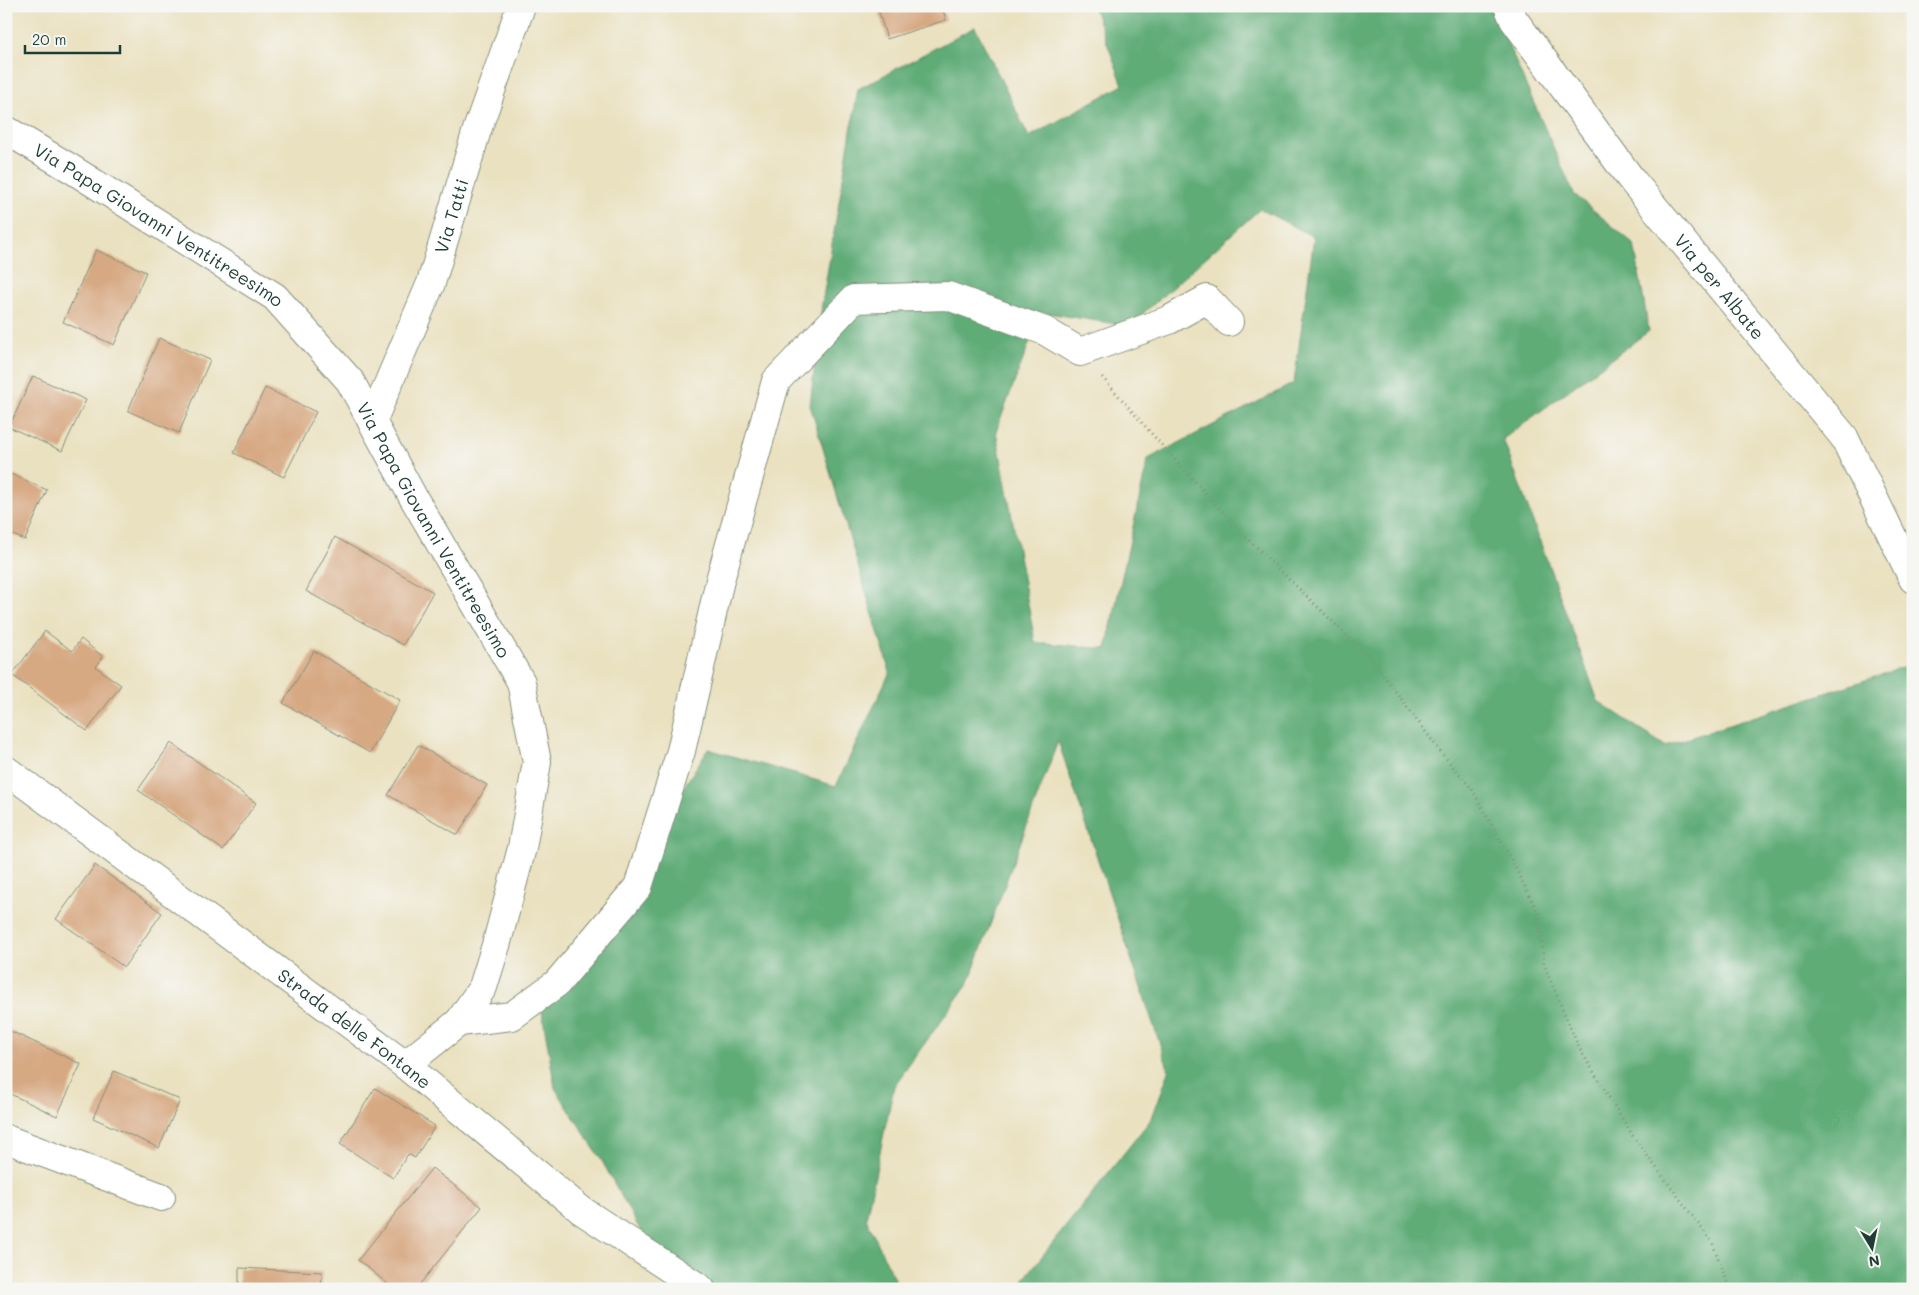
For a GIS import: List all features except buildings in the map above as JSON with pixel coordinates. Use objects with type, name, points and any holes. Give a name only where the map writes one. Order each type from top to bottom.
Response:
[{"type":"street","name":"Via Tatti","points":[[372,422],[430,283],[477,130],[521,6]]},
{"type":"street","name":"Via per Albate","points":[[1508,6],[1514,20],[1631,179],[1844,437],[1913,579]]},
{"type":"street","name":"Via Papa Giovanni Ventitreesimo","points":[[6,130],[275,297],[350,381],[413,497],[521,682],[537,762],[522,848],[497,942],[482,987],[459,1022],[405,1065]]},
{"type":"street","points":[[459,1022],[512,1016],[557,982],[638,887],[681,751],[720,580],[776,382],[854,299],[948,296],[1045,331],[1080,352],[1170,320],[1207,299],[1229,322]]},
{"type":"street","name":"Strada delle Fontane","points":[[6,770],[405,1065],[581,1210],[701,1289]]},
{"type":"street","points":[[6,1139],[161,1197]]},
{"type":"path","points":[[1080,352],[1166,450],[1244,534],[1372,660],[1443,756],[1472,789],[1512,860],[1538,913],[1544,965],[1579,1048],[1634,1138],[1712,1242],[1730,1289]]},
{"type":"green space","points":[[1093,6],[1491,6],[1574,194],[1634,244],[1649,331],[1503,439],[1598,701],[1665,746],[1908,666],[1913,683],[1913,1289],[1016,1289],[1152,1118],[1169,1071],[1058,741],[969,982],[894,1086],[866,1218],[899,1289],[696,1289],[656,1259],[602,1161],[555,1088],[541,1006],[593,929],[708,749],[836,786],[890,672],[810,405],[822,304],[858,89],[975,27],[1029,137],[1123,85]],"holes":[[[1260,209],[1314,237],[1294,383],[1148,459],[1106,649],[1035,642],[996,431],[1041,312],[1129,326]]]}]
